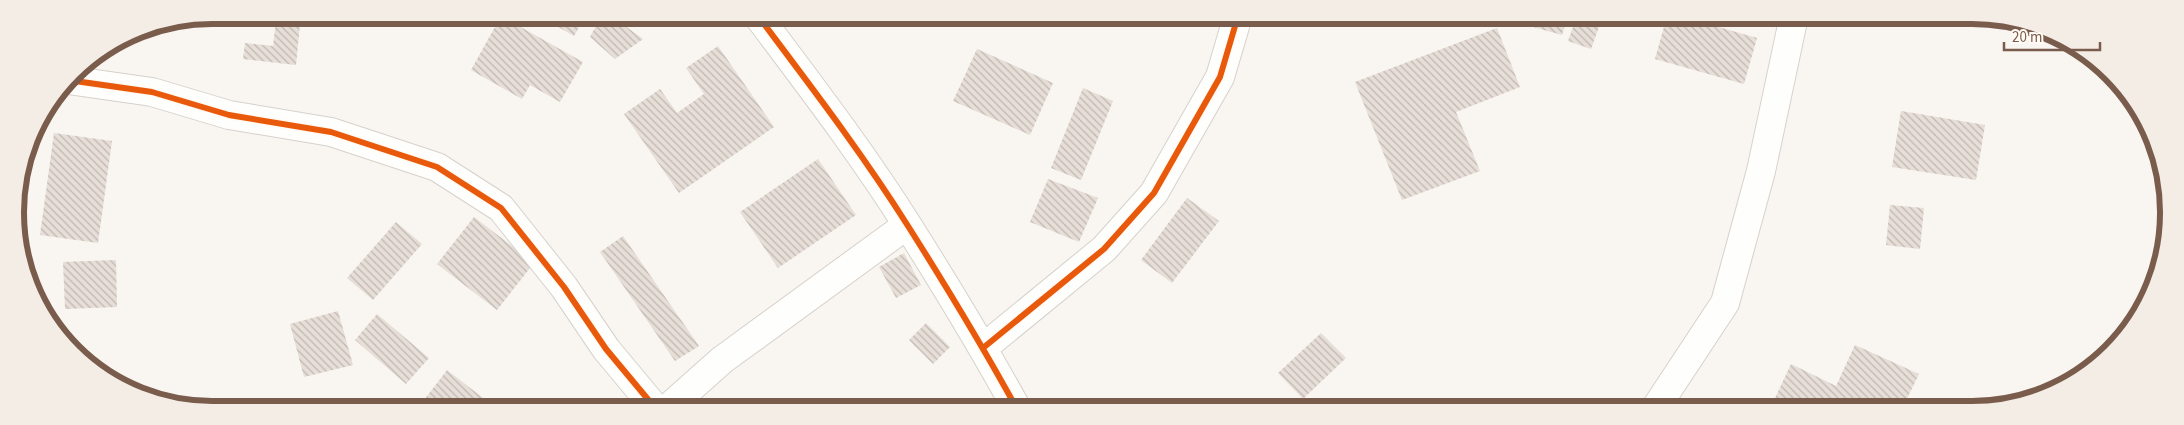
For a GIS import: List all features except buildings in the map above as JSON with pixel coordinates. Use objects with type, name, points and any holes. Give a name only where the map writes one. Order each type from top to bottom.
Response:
[{"type":"street","points":[[764,24],[826,107],[907,225],[983,348],[1013,401]]},
{"type":"street","points":[[983,348],[1104,249],[1154,193],[1220,77],[1236,24]]},
{"type":"street","points":[[1660,401],[1725,302],[1761,171],[1792,24]]},
{"type":"street","points":[[77,81],[152,92],[229,115],[331,132],[438,167],[501,208],[564,287],[606,349],[649,401]]},
{"type":"street","points":[[676,401],[722,360],[907,225]]},
{"type":"cycle path","points":[[764,24],[835,119],[890,199],[964,317],[1012,401]]},
{"type":"cycle path","points":[[983,348],[1104,249],[1154,193],[1220,77],[1236,24]]},
{"type":"cycle path","points":[[77,81],[152,92],[229,115],[331,132],[437,167],[501,208],[564,287],[606,349],[649,401]]}]
